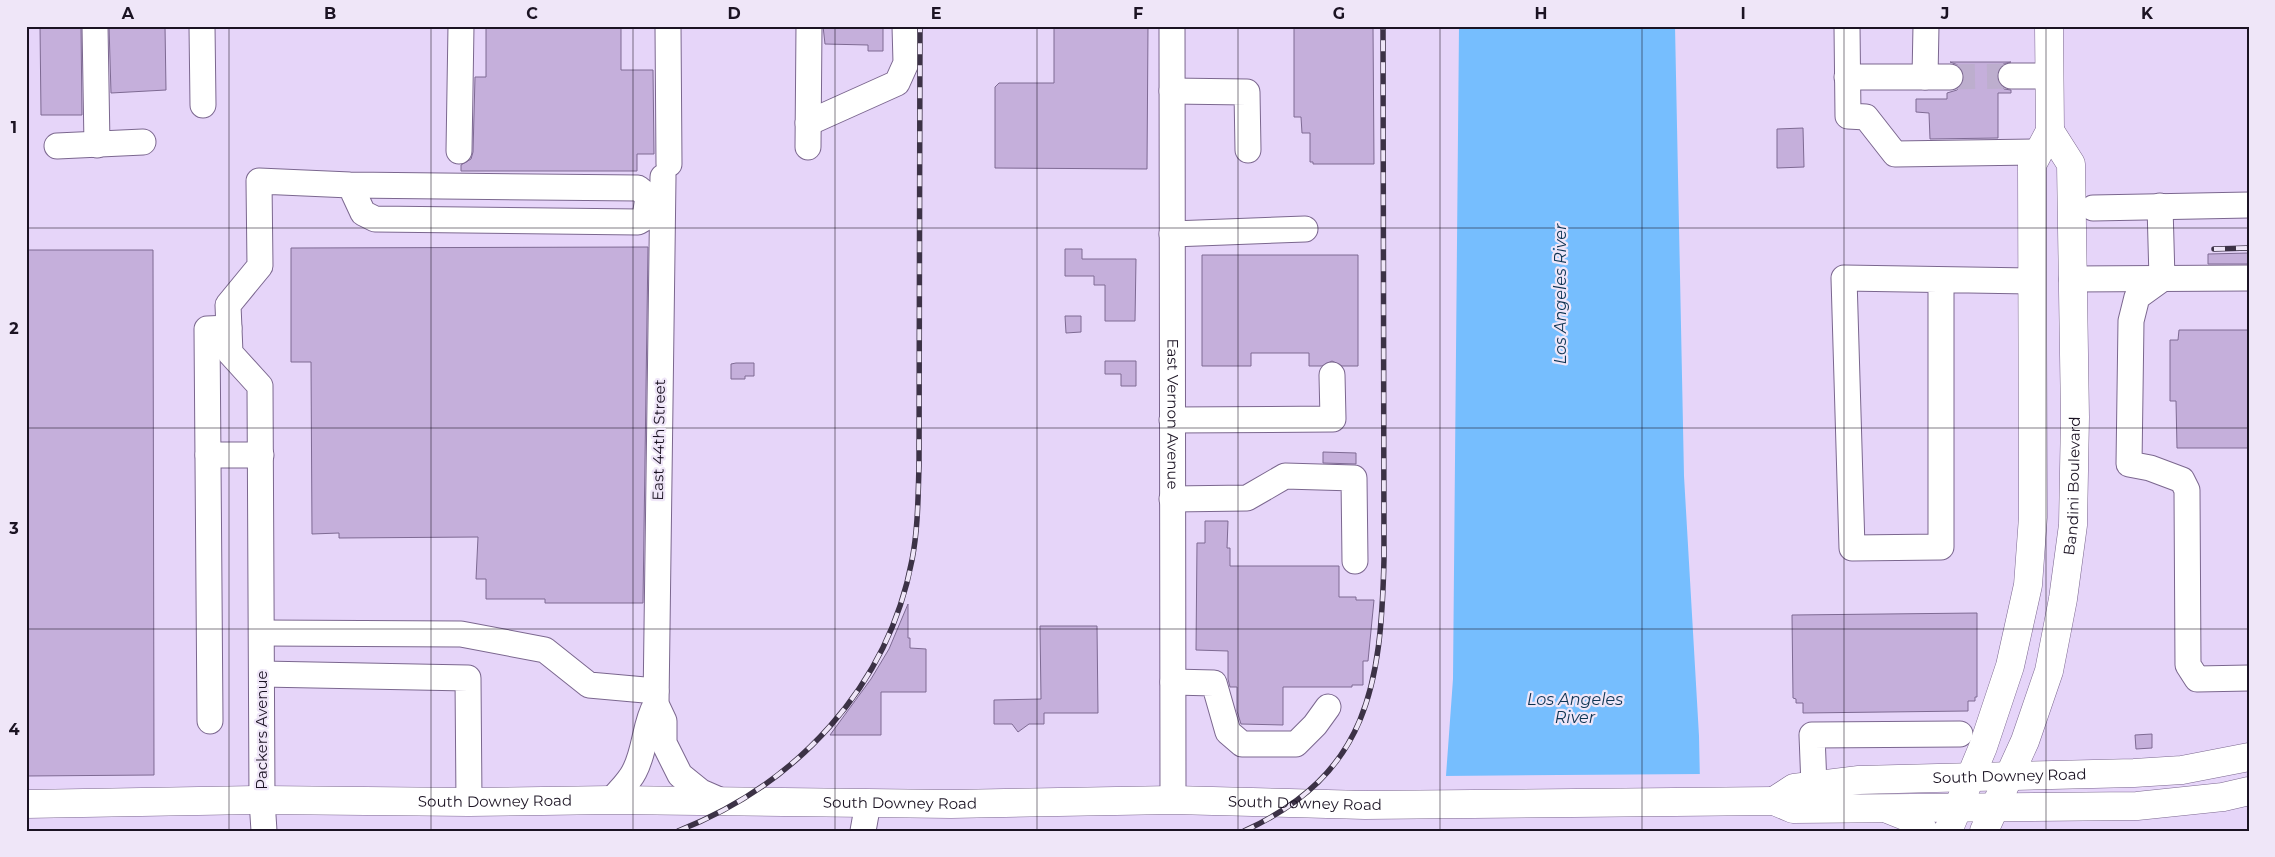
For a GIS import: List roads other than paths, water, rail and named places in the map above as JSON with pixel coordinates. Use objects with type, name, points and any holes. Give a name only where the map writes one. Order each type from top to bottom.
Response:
[{"type":"main road","points":[[1953,819],[1983,747],[2010,666],[2028,585],[2034,517],[2032,166],[2044,142],[2049,76],[2048,26]]},
{"type":"main road","name":"Bandini Boulevard","points":[[1989,819],[2025,741],[2049,671],[2063,599],[2073,525],[2075,417],[2070,164],[2044,142]]},
{"type":"main road","name":"South Downey Road","points":[[1774,801],[1794,788],[1891,778],[2182,770],[2249,757]]},
{"type":"main road","name":"South Downey Road","points":[[26,804],[262,800],[469,802],[612,800],[951,804],[1173,800],[1365,804],[1774,801],[1793,808],[1886,808],[1953,819],[1989,819],[2206,800],[2249,791]]},
{"type":"main road","points":[[1886,808],[1916,820],[1924,831]]},
{"type":"street","points":[[95,26],[97,145]]},
{"type":"street","points":[[202,26],[203,105]]},
{"type":"street","points":[[459,151],[461,26]]},
{"type":"street","name":"East 44th Street","points":[[612,800],[634,772],[643,748],[650,715],[656,698],[660,183],[668,26]]},
{"type":"street","points":[[809,26],[808,135],[897,83],[906,63],[905,26]]},
{"type":"street","name":"East Vernon Avenue","points":[[1172,26],[1173,800]]},
{"type":"street","points":[[1847,26],[1848,116],[1866,117],[1895,154],[2044,142]]},
{"type":"street","points":[[1925,77],[1926,26]]},
{"type":"street","points":[[2011,76],[2049,76]]},
{"type":"street","points":[[1848,77],[1950,77]]},
{"type":"street","points":[[1172,91],[1247,92],[1248,150]]},
{"type":"street","points":[[57,146],[143,142]]},
{"type":"street","name":"Packers Avenue","points":[[264,831],[262,800],[260,386],[230,353],[228,305],[260,266],[259,181],[350,186]]},
{"type":"street","points":[[660,183],[645,218],[638,222],[375,219],[363,213],[350,186],[638,188],[660,183]]},
{"type":"street","points":[[2093,208],[2249,204]]},
{"type":"street","points":[[2160,206],[2162,279]]},
{"type":"street","points":[[1172,234],[1305,230]]},
{"type":"street","points":[[1941,280],[1940,547],[1852,548],[1844,278],[2032,281]]},
{"type":"street","points":[[2072,279],[2249,278]]},
{"type":"street","points":[[2162,279],[2137,297],[2132,321],[2129,464],[2150,468],[2182,480],[2187,490],[2188,665],[2197,679],[2249,678]]},
{"type":"street","points":[[210,721],[207,328],[229,328]]},
{"type":"street","points":[[1172,420],[1333,419],[1332,375]]},
{"type":"street","points":[[208,455],[261,455]]},
{"type":"street","points":[[1172,499],[1247,498],[1285,476],[1354,478],[1355,561]]},
{"type":"street","points":[[262,633],[461,634],[545,650],[590,685],[656,698]]},
{"type":"street","points":[[262,666],[468,678],[469,802]]},
{"type":"street","points":[[1173,682],[1214,683],[1228,732],[1242,744],[1296,744],[1315,725],[1328,708]]},
{"type":"street","name":"East 44th Street","points":[[656,698],[664,721],[664,743],[680,775],[701,792],[724,802]]},
{"type":"street","points":[[1814,786],[1812,735],[1960,734]]},
{"type":"street","points":[[863,831],[868,803]]},
{"type":"water","name":"Los Angeles River","points":[[1459,26],[1675,26],[1684,476],[1699,736],[1701,831],[1442,831],[1453,679]]},
{"type":"tunnel","points":[[1950,77],[2011,76]]},
{"type":"railway","points":[[678,831],[721,811],[761,787],[798,759],[830,726],[859,689],[882,649],[900,606],[912,560],[918,502],[920,26]]},
{"type":"railway","points":[[1244,831],[1286,808],[1318,782],[1342,753],[1360,720],[1371,685],[1378,646],[1384,559],[1383,26]]},
{"type":"railway","points":[[2214,249],[2249,248]]}]
